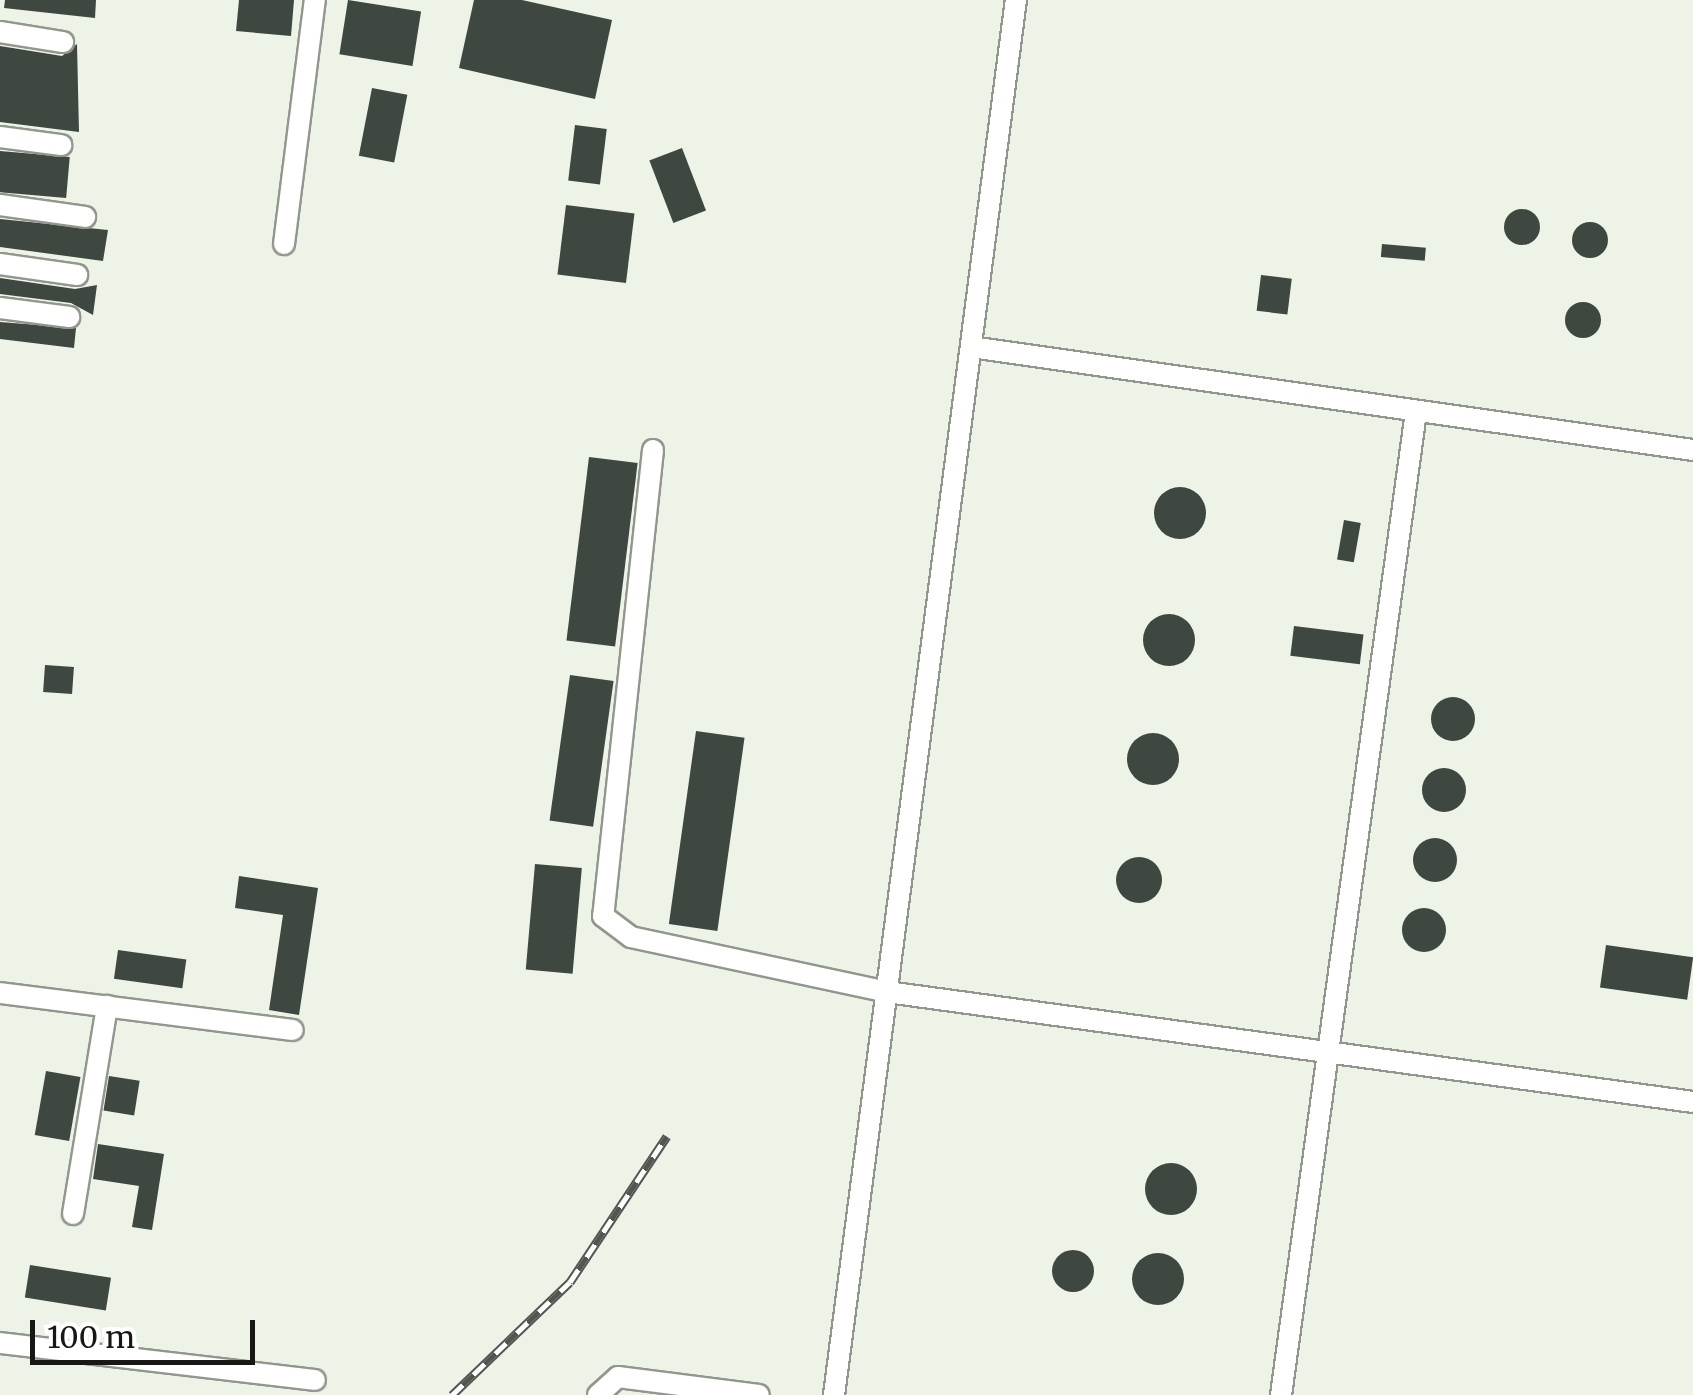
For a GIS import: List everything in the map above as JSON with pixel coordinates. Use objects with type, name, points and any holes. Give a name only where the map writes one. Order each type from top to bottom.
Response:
[{"type":"street","points":[[284,244],[315,0]]},
{"type":"street","points":[[834,1395],[1016,0]]},
{"type":"street","points":[[0,32],[63,42]]},
{"type":"street","points":[[0,137],[61,146]]},
{"type":"street","points":[[0,205],[85,217]]},
{"type":"street","points":[[0,264],[77,275]]},
{"type":"street","points":[[0,308],[69,317]]},
{"type":"street","points":[[971,347],[1693,450]]},
{"type":"street","points":[[1281,1395],[1416,412]]},
{"type":"street","points":[[653,450],[603,916],[630,937],[886,992],[1693,1102]]},
{"type":"street","points":[[0,992],[292,1030]]},
{"type":"street","points":[[73,1214],[107,1006]]},
{"type":"street","points":[[0,1343],[315,1380]]},
{"type":"street","points":[[598,1395],[618,1376],[759,1395]]},
{"type":"building","points":[[5,0],[96,0],[95,18],[4,8]]},
{"type":"building","points":[[239,0],[294,0],[291,36],[236,31]]},
{"type":"building","points":[[348,0],[421,12],[412,66],[339,54]]},
{"type":"building","points":[[474,0],[522,0],[612,20],[595,99],[459,68]]},
{"type":"building","points":[[77,44],[79,132],[0,122],[0,46],[62,56]]},
{"type":"building","points":[[372,88],[407,95],[394,163],[359,156]]},
{"type":"building","points":[[575,125],[607,129],[600,184],[568,181]]},
{"type":"building","points":[[682,148],[706,211],[673,223],[649,161]]},
{"type":"building","points":[[0,151],[70,157],[66,198],[0,192]]},
{"type":"building","points":[[566,205],[634,213],[626,283],[557,274]]},
{"type":"building","points":[[1522,209],[1535,214],[1540,227],[1535,240],[1522,245],[1509,240],[1504,227],[1509,214]]},
{"type":"building","points":[[0,219],[108,230],[103,261],[0,247]]},
{"type":"building","points":[[1590,222],[1603,227],[1608,240],[1603,253],[1590,258],[1577,253],[1572,240],[1577,227]]},
{"type":"building","points":[[1382,244],[1426,248],[1425,261],[1381,257]]},
{"type":"building","points":[[1261,275],[1292,279],[1287,315],[1257,311]]},
{"type":"building","points":[[0,278],[75,289],[97,285],[93,315],[71,303],[0,294]]},
{"type":"building","points":[[1583,302],[1596,307],[1601,320],[1596,333],[1583,338],[1570,333],[1565,320],[1570,307]]},
{"type":"building","points":[[0,322],[76,328],[74,348],[0,339]]},
{"type":"building","points":[[589,457],[638,463],[615,647],[566,641]]},
{"type":"building","points":[[1180,487],[1198,495],[1206,513],[1198,531],[1180,539],[1162,531],[1154,513],[1162,495]]},
{"type":"building","points":[[1344,520],[1361,523],[1354,562],[1337,559]]},
{"type":"building","points":[[1169,614],[1187,622],[1195,640],[1187,658],[1169,666],[1151,658],[1143,640],[1151,622]]},
{"type":"building","points":[[1294,626],[1363,635],[1360,664],[1290,656]]},
{"type":"building","points":[[45,665],[74,667],[72,694],[43,692]]},
{"type":"building","points":[[570,675],[614,681],[593,827],[550,821]]},
{"type":"building","points":[[1453,697],[1468,704],[1475,719],[1468,734],[1453,741],[1438,734],[1431,719],[1438,704]]},
{"type":"building","points":[[696,731],[745,738],[717,931],[669,924]]},
{"type":"building","points":[[1153,733],[1171,741],[1179,759],[1171,777],[1153,785],[1135,777],[1127,759],[1135,741]]},
{"type":"building","points":[[1444,768],[1459,775],[1466,790],[1459,805],[1444,812],[1429,805],[1422,790],[1429,775]]},
{"type":"building","points":[[1435,838],[1450,845],[1457,860],[1450,875],[1435,882],[1420,875],[1413,860],[1420,845]]},
{"type":"building","points":[[1139,857],[1155,864],[1162,880],[1155,896],[1139,903],[1123,896],[1116,880],[1123,864]]},
{"type":"building","points":[[535,864],[582,868],[573,974],[526,970]]},
{"type":"building","points":[[239,876],[318,888],[299,1015],[269,1010],[283,915],[235,908]]},
{"type":"building","points":[[1424,908],[1439,915],[1446,930],[1439,945],[1424,952],[1409,945],[1402,930],[1409,915]]},
{"type":"building","points":[[1606,945],[1693,957],[1687,1000],[1600,988]]},
{"type":"building","points":[[118,950],[186,960],[182,988],[114,979]]},
{"type":"building","points":[[46,1071],[80,1077],[69,1141],[35,1135]]},
{"type":"building","points":[[109,1076],[140,1081],[134,1115],[104,1111]]},
{"type":"building","points":[[98,1144],[164,1154],[152,1230],[132,1227],[139,1186],[93,1179]]},
{"type":"building","points":[[1171,1163],[1189,1171],[1197,1189],[1189,1207],[1171,1215],[1153,1207],[1145,1189],[1153,1171]]},
{"type":"building","points":[[1073,1250],[1088,1256],[1094,1271],[1088,1286],[1073,1292],[1058,1286],[1052,1271],[1058,1256]]},
{"type":"building","points":[[1158,1253],[1176,1261],[1184,1279],[1176,1297],[1158,1305],[1140,1297],[1132,1279],[1140,1261]]},
{"type":"building","points":[[30,1265],[111,1278],[106,1310],[25,1298]]},
{"type":"railway","points":[[452,1395],[570,1282],[667,1136]]}]
